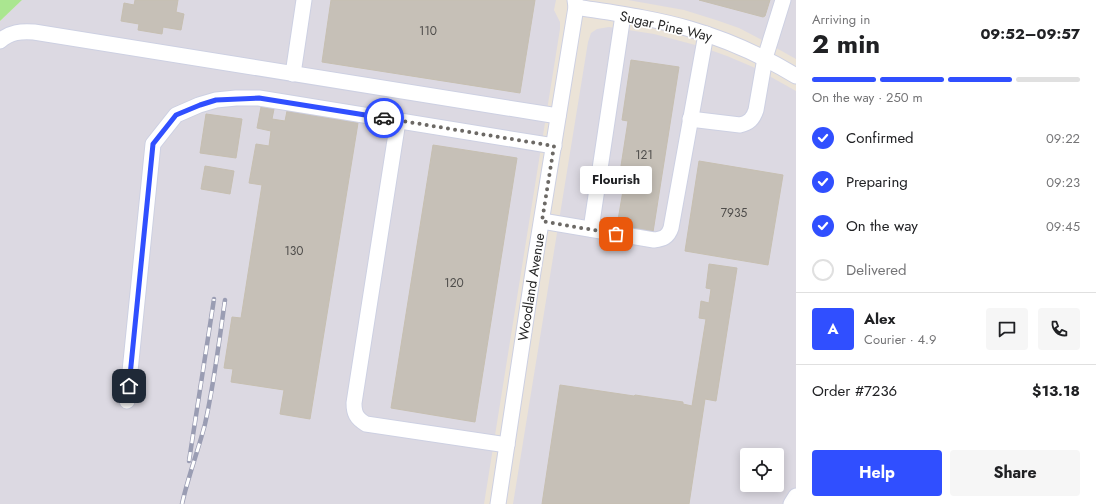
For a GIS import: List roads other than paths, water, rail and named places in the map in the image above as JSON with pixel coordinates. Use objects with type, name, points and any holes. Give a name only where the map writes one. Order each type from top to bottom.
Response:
[{"type":"street","points":[[293,74],[304,0]]},
{"type":"street","points":[[690,119],[740,125],[747,123],[753,118],[756,110],[765,58],[783,0]]},
{"type":"street","name":"Sugar Pine Way","points":[[583,4],[690,28],[726,41],[765,58],[796,76]]},
{"type":"street","name":"Woodland Avenue","points":[[498,504],[558,116],[583,4]]},
{"type":"street","points":[[591,229],[623,14]]},
{"type":"street","points":[[0,41],[13,33],[22,31],[34,32],[558,116]]},
{"type":"street","points":[[542,221],[654,240],[662,239],[668,235],[671,228],[706,34]]},
{"type":"street","points":[[127,401],[153,144],[176,115],[216,100],[259,98],[554,146]]},
{"type":"street","points":[[398,121],[354,402],[354,411],[358,420],[366,424],[507,445]]},
{"type":"street","points":[[791,504],[796,496]]},
{"type":"railway","points":[[189,461],[214,299]]},
{"type":"railway","points":[[182,504],[205,424],[225,300]]},
{"type":"place","name":"Flourish","points":[[616,234]]}]
